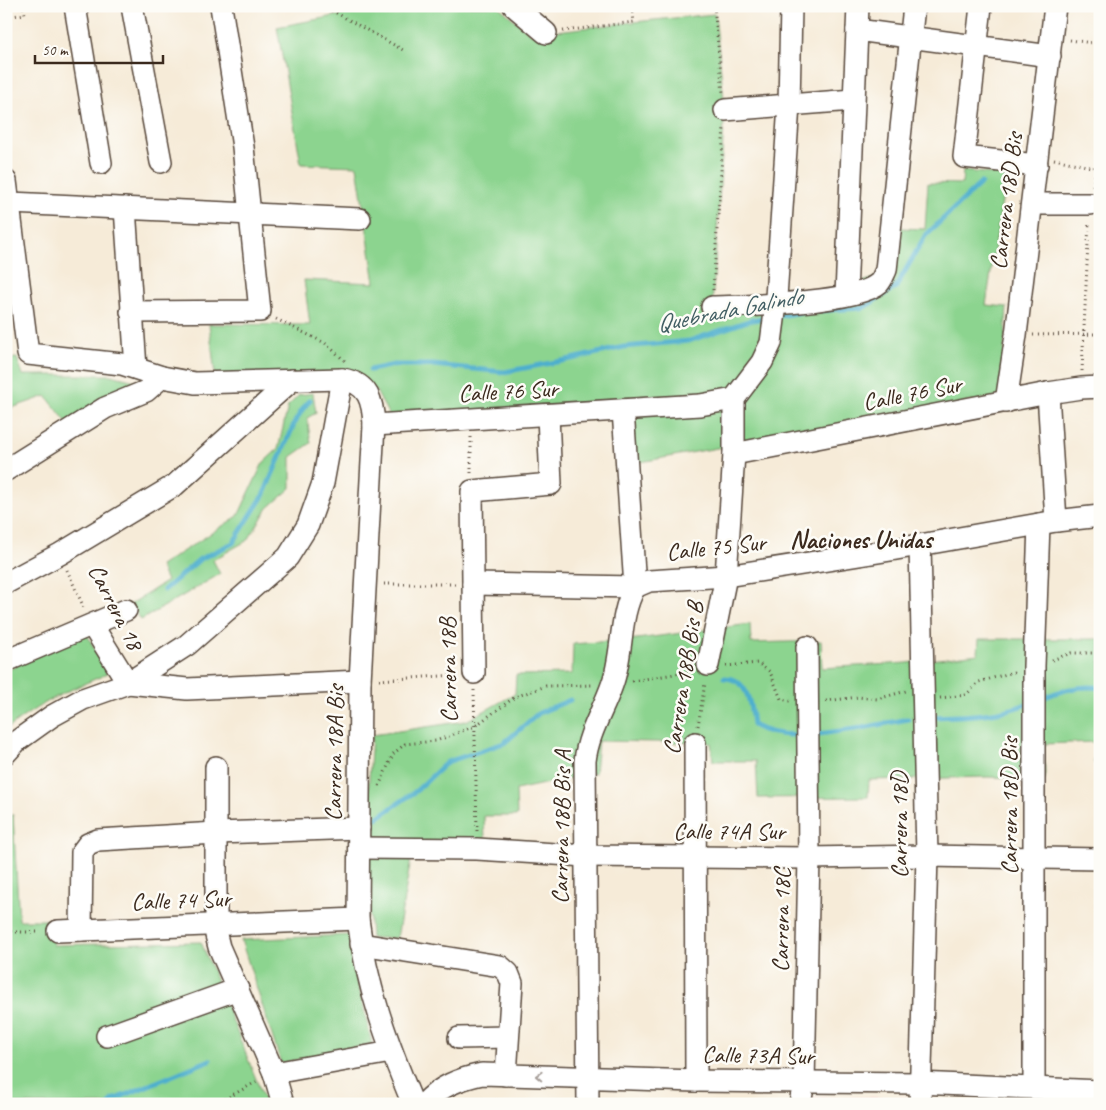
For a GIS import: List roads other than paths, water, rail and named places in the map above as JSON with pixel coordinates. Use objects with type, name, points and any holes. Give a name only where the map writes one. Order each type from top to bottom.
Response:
[{"type":"street","points":[[75,6],[101,163]]},
{"type":"street","points":[[132,6],[161,162]]},
{"type":"street","points":[[131,312],[260,311],[243,147],[221,6]]},
{"type":"street","points":[[514,6],[546,33]]},
{"type":"street","points":[[734,399],[762,362],[771,343],[775,314],[789,105],[791,6]]},
{"type":"street","points":[[846,295],[858,6]]},
{"type":"street","points":[[712,307],[775,314],[867,290],[879,283],[886,270],[914,6]]},
{"type":"street","points":[[981,6],[964,157],[1037,161]]},
{"type":"street","name":"Carrera 18D Bis","points":[[1006,402],[1016,335],[1056,6]]},
{"type":"street","points":[[857,30],[977,46],[1051,46]]},
{"type":"street","points":[[725,110],[853,100]]},
{"type":"street","points":[[6,181],[28,354],[122,364],[162,377],[195,383],[347,380],[323,483],[308,526],[288,557],[187,645],[128,683],[83,699],[52,716],[33,728],[6,753]]},
{"type":"street","points":[[10,203],[360,219]]},
{"type":"street","points":[[1032,204],[1090,204]]},
{"type":"street","points":[[125,208],[136,368]]},
{"type":"street","points":[[6,470],[99,412],[146,391],[162,377]]},
{"type":"street","points":[[6,583],[60,554],[175,484],[292,380]]},
{"type":"street","name":"Carrera 18A Bis","points":[[347,380],[359,384],[368,395],[373,406],[374,426],[360,681],[358,919],[361,944],[372,992],[391,1052],[413,1104]]},
{"type":"street","name":"Calle 76 Sur","points":[[734,454],[1048,393],[1090,387]]},
{"type":"street","name":"Carrera 18D Bis","points":[[1034,1088],[1034,666],[1047,523],[1048,393]]},
{"type":"street","name":"Calle 76 Sur","points":[[374,426],[700,405],[734,399]]},
{"type":"street","name":"Carrera 18B Bis B","points":[[708,667],[726,576],[734,454],[734,399]]},
{"type":"street","name":"Carrera 18B Bis A","points":[[588,1104],[586,750],[589,737],[612,685],[620,649],[624,613],[635,587],[623,410]]},
{"type":"street","name":"Carrera 18B","points":[[474,673],[472,491],[551,484],[548,415]]},
{"type":"street","name":"Calle 75 Sur","points":[[473,584],[635,587],[650,580],[726,576],[1100,516]]},
{"type":"street","name":"Carrera 18D","points":[[920,545],[927,856],[920,1094]]},
{"type":"street","points":[[6,661],[126,610]]},
{"type":"street","name":"Carrera 18","points":[[92,625],[128,683]]},
{"type":"street","name":"Carrera 18C","points":[[800,1104],[804,1082],[809,858],[807,647]]},
{"type":"street","points":[[128,683],[187,689],[360,681]]},
{"type":"street","name":"Carrera 18B Bis B","points":[[695,743],[696,1081]]},
{"type":"street","points":[[216,767],[216,935],[219,947],[274,1073],[283,1104]]},
{"type":"street","name":"Calle 74A Sur","points":[[81,930],[82,852],[88,844],[98,840],[216,833],[359,838],[477,849],[586,856],[809,858],[927,856],[1100,859]]},
{"type":"street","name":"Calle 74 Sur","points":[[58,932],[358,919]]},
{"type":"street","points":[[361,944],[500,966],[508,973],[512,983],[506,1075]]},
{"type":"street","points":[[107,1036],[238,989]]},
{"type":"street","points":[[459,1038],[508,1037]]},
{"type":"street","points":[[274,1073],[391,1052]]},
{"type":"street","name":"Calle 73A Sur","points":[[424,1104],[445,1086],[460,1079],[482,1074],[696,1081],[804,1082],[920,1094],[1034,1088],[1100,1091]]},
{"type":"waterway","name":"Quebrada Galindo","points":[[779,316],[808,311],[863,308],[896,287],[925,236],[981,183]]},
{"type":"waterway","name":"Quebrada Galindo","points":[[370,370],[394,365],[433,365],[504,372],[624,347],[689,341],[748,321],[768,317]]},
{"type":"waterway","name":"Quebrada Galindo","points":[[164,590],[200,559],[233,543],[263,496],[295,422],[310,400]]},
{"type":"waterway","points":[[724,678],[732,679],[744,688],[750,702],[753,725],[773,733],[795,735]]},
{"type":"waterway","points":[[1045,697],[1072,689],[1100,688]]},
{"type":"waterway","points":[[377,818],[416,791],[447,762],[504,743],[539,713],[570,700]]},
{"type":"waterway","points":[[931,717],[990,713],[1024,705]]},
{"type":"waterway","points":[[819,734],[908,719]]},
{"type":"waterway","points":[[110,1104],[113,1100],[210,1060]]},
{"type":"district","name":"Naciones Unidas","points":[[861,539]]}]
